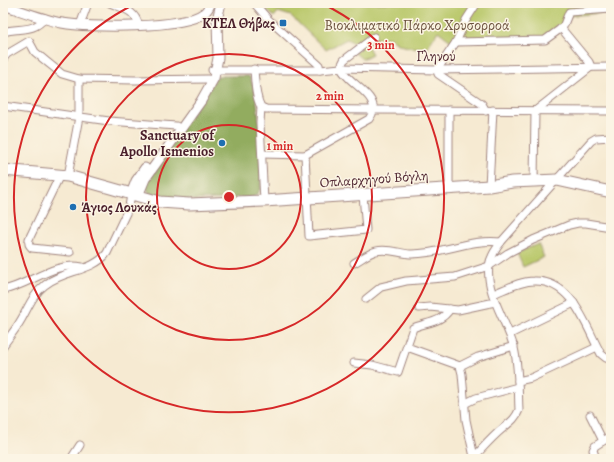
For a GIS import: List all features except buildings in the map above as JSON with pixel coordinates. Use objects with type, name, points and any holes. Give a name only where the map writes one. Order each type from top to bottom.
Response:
[{"type":"main road","name":"Οπλαρχηγού Βόγλη","points":[[3,170],[64,175],[160,202],[189,204],[363,195],[489,186],[512,182],[557,180],[611,192]]},
{"type":"street","points":[[80,25],[88,3]]},
{"type":"street","points":[[110,3],[134,14],[137,18],[138,26]]},
{"type":"street","points":[[3,5],[62,23],[104,27],[138,26],[193,19],[203,14],[210,3]]},
{"type":"street","points":[[3,346],[20,321],[37,291],[46,283],[62,275],[93,265],[103,259],[107,253],[135,195],[136,181],[179,124],[215,70],[210,3]]},
{"type":"street","points":[[179,124],[206,93],[215,70],[218,58],[217,20],[221,3]]},
{"type":"street","points":[[254,3],[268,19],[319,65],[320,70]]},
{"type":"street","points":[[476,3],[456,42],[437,70],[438,74],[489,110],[489,186]]},
{"type":"street","points":[[456,42],[545,40],[562,28],[569,12],[611,10]]},
{"type":"street","points":[[45,18],[41,23],[33,28],[29,41],[35,52],[62,74],[79,79],[208,79]]},
{"type":"street","points":[[3,32],[21,28],[33,28]]},
{"type":"street","points":[[535,110],[590,67],[589,62],[562,28]]},
{"type":"street","points":[[262,154],[305,155],[369,119],[374,110],[371,100],[368,95],[346,75],[341,68],[344,60],[374,37]]},
{"type":"street","points":[[3,59],[7,54],[29,41]]},
{"type":"street","name":"Γληνού","points":[[215,70],[320,70],[341,68],[437,70],[611,67]]},
{"type":"street","points":[[254,69],[256,88],[261,107],[260,124],[264,201]]},
{"type":"street","points":[[70,252],[32,248],[28,243],[64,175],[79,117],[79,79]]},
{"type":"street","points":[[3,106],[109,121],[179,124]]},
{"type":"street","points":[[261,107],[275,110],[611,111]]},
{"type":"street","points":[[449,110],[449,189]]},
{"type":"street","points":[[534,181],[535,110]]},
{"type":"street","points":[[473,458],[516,416],[518,410],[518,368],[514,346],[493,294],[489,279],[489,266],[493,254],[591,141],[596,138],[611,137]]},
{"type":"street","points":[[305,155],[309,236],[366,230],[363,195]]},
{"type":"street","points":[[366,299],[381,287],[406,281],[455,276],[489,266],[508,253],[533,240],[569,225],[586,223],[611,227]]},
{"type":"street","points":[[354,263],[375,252],[384,250],[419,254],[479,242],[502,242]]},
{"type":"street","points":[[3,290],[20,285],[57,268],[72,265],[85,267]]},
{"type":"street","points":[[493,294],[523,283],[538,282],[561,290],[574,303],[601,354],[611,360]]},
{"type":"street","points":[[419,308],[430,307],[458,310],[496,302]]},
{"type":"street","points":[[510,334],[574,303]]},
{"type":"street","points":[[354,363],[372,365],[398,372],[413,328],[440,319],[446,316],[450,310]]},
{"type":"street","points":[[407,347],[460,366],[478,357],[514,346]]},
{"type":"street","points":[[464,404],[476,398],[518,384],[598,347]]},
{"type":"street","points":[[460,366],[466,420],[473,458]]},
{"type":"street","points":[[590,415],[603,441]]},
{"type":"street","points":[[596,459],[593,450],[595,446],[611,436]]},
{"type":"street","points":[[71,459],[80,445]]},
{"type":"green space","name":"Βιοκλιματικό Πάρκο Χρυσορροά","points":[[259,3],[465,3],[479,5],[481,3],[611,3],[611,12],[567,16],[562,25],[545,38],[452,42],[438,31],[427,48],[407,47],[394,42],[390,38],[378,38],[367,45],[372,54],[362,59],[354,52],[361,47],[347,39],[326,50],[291,16],[278,12],[274,17]]},
{"type":"green space","points":[[217,76],[249,76],[253,85],[260,129],[261,187],[258,193],[254,197],[186,200],[160,197],[149,193],[145,184]]},
{"type":"green space","points":[[538,244],[544,257],[523,267],[517,253]]},
{"type":"place","name":"ΚΤΕΛ Θήβας","points":[[283,23]]},
{"type":"place","name":"Sanctuary of Apollo Ismenios","points":[[222,143]]},
{"type":"place","name":"Άγιος Λουκάς","points":[[73,207]]}]
